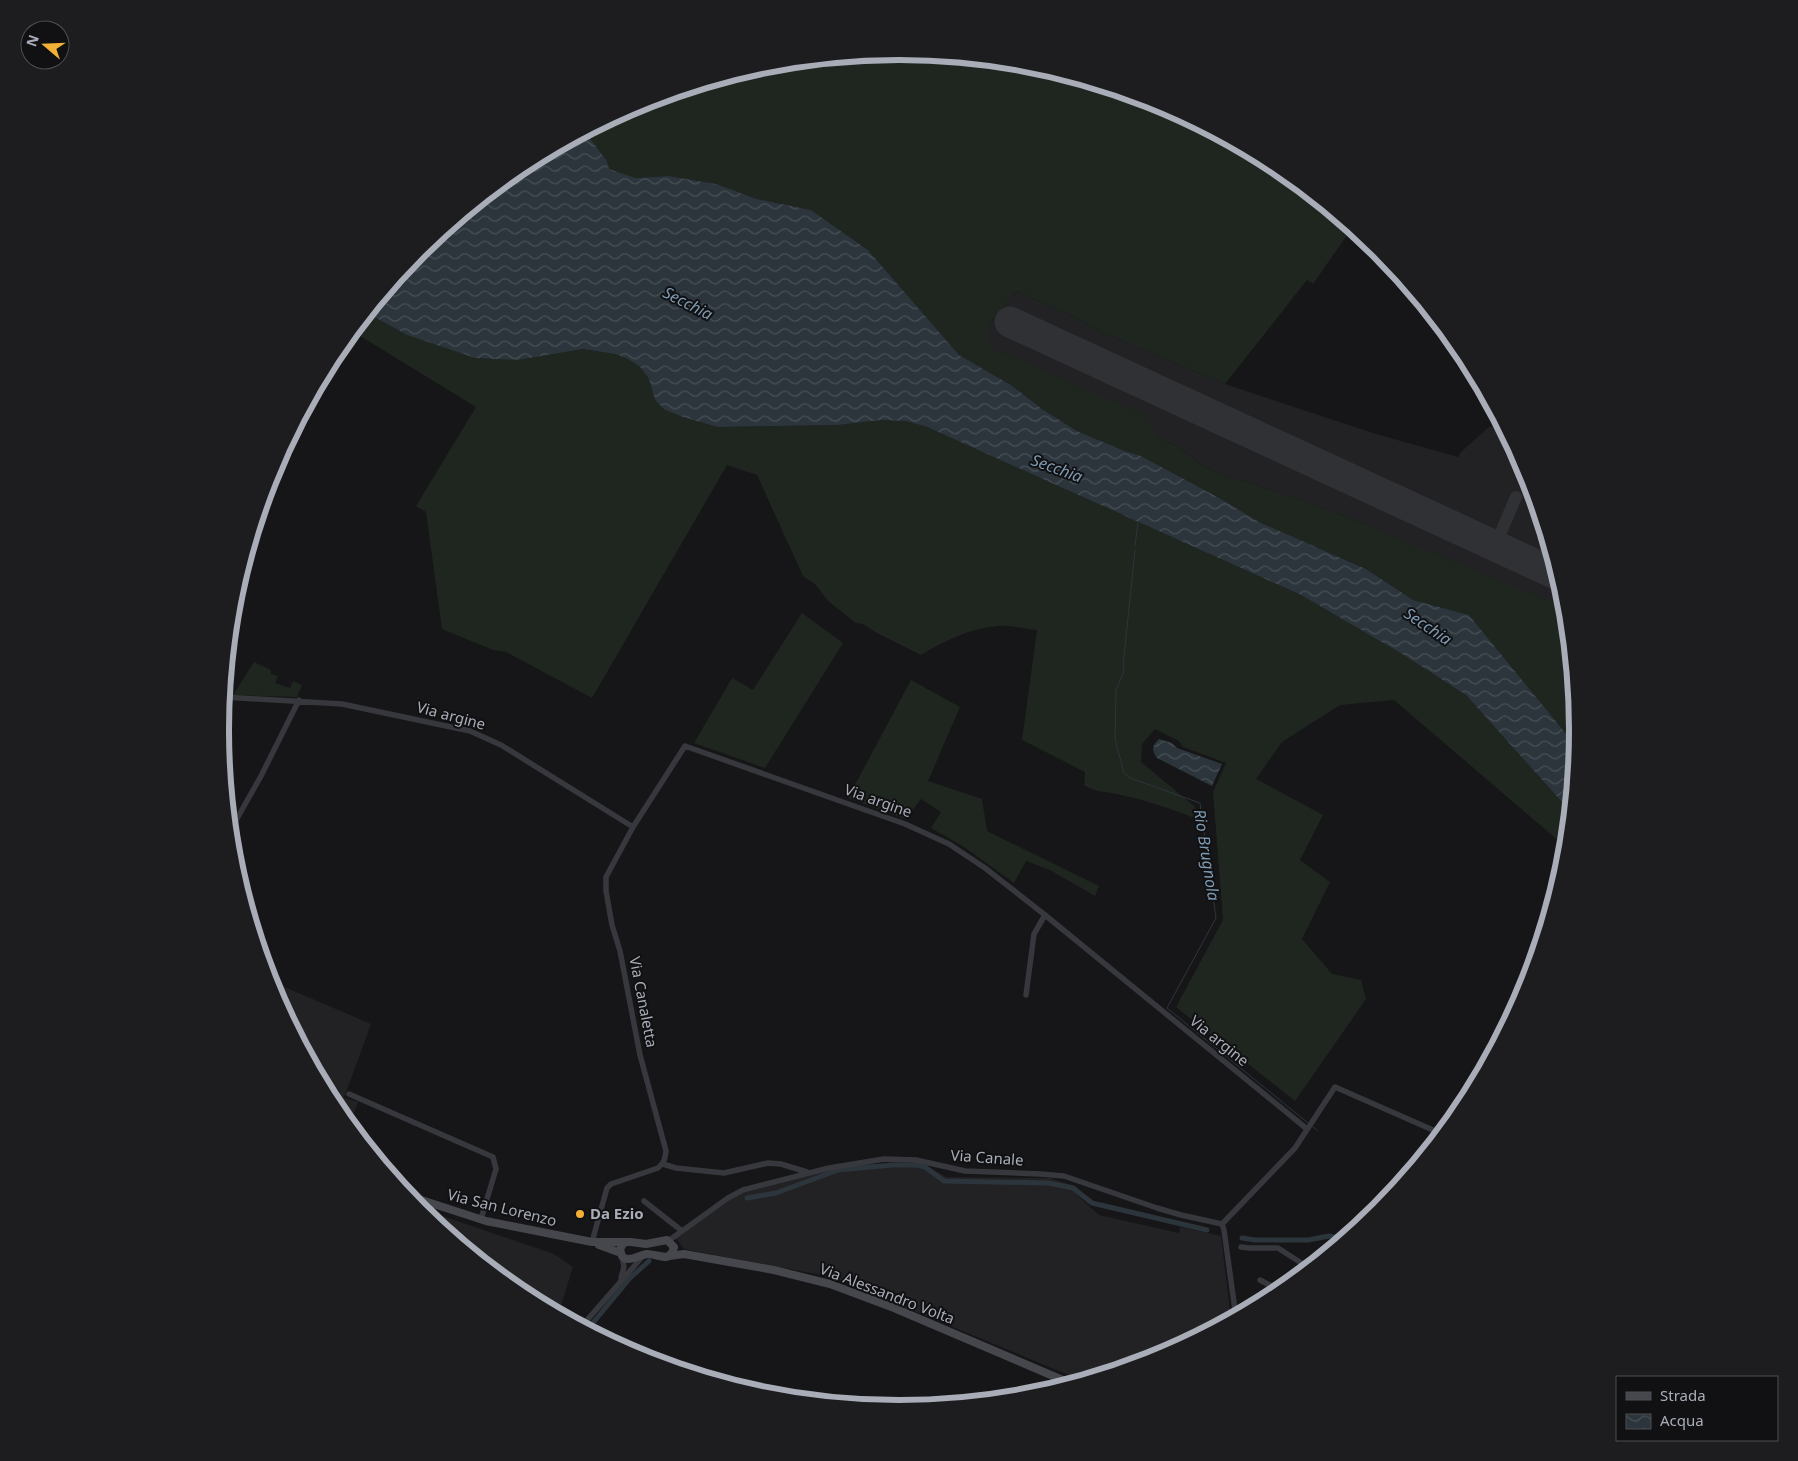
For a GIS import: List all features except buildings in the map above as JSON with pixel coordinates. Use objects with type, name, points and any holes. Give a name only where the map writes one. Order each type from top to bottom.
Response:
[{"type":"main road","name":"Via San Lorenzo","points":[[420,1200],[481,1220],[592,1242]]},
{"type":"main road","points":[[592,1242],[646,1244],[664,1240],[684,1254]]},
{"type":"main road","points":[[592,1242],[621,1254],[628,1259],[647,1254],[663,1257],[684,1254]]},
{"type":"main road","points":[[621,1254],[621,1247],[624,1243]]},
{"type":"main road","points":[[669,1256],[672,1245]]},
{"type":"main road","name":"Via Alessandro Volta","points":[[684,1254],[774,1270],[839,1287],[894,1308],[1063,1380]]},
{"type":"street","name":"Via argine","points":[[230,698],[299,700],[351,705],[476,733],[501,746],[633,827]]},
{"type":"street","points":[[235,822],[299,700]]},
{"type":"street","name":"Via argine","points":[[685,746],[905,824],[950,844],[985,868],[1045,915],[1309,1126]]},
{"type":"street","name":"Via Canaletta","points":[[663,1164],[666,1151],[640,1055],[620,951],[612,925],[606,892],[606,877],[633,827],[685,746]]},
{"type":"street","points":[[1026,995],[1034,934],[1045,915]]},
{"type":"street","points":[[1236,1310],[1222,1224],[1286,1159],[1335,1087],[1436,1132]]},
{"type":"street","points":[[348,1094],[493,1157],[496,1169],[481,1220]]},
{"type":"street","name":"Via Canale","points":[[672,1245],[671,1239],[728,1198],[743,1190],[809,1172],[895,1158],[916,1160],[965,1171],[1064,1176],[1157,1208],[1222,1224]]},
{"type":"street","points":[[592,1242],[604,1196],[609,1185],[652,1171],[663,1164],[676,1168],[724,1173],[768,1163],[782,1164],[809,1172]]},
{"type":"street","points":[[644,1201],[682,1231]]},
{"type":"street","points":[[1241,1247],[1278,1248],[1304,1265]]},
{"type":"street","points":[[621,1254],[624,1267],[621,1280]]},
{"type":"street","points":[[585,1323],[640,1258],[647,1254]]},
{"type":"street","points":[[1260,1280],[1273,1287]]},
{"type":"shaded area","points":[[899,60],[943,61],[987,66],[1073,83],[1156,111],[1196,129],[1234,150],[1272,173],[1348,233],[1313,284],[1307,280],[1225,384],[1104,333],[1017,291],[989,324],[988,339],[993,349],[1143,414],[1157,436],[1183,450],[1202,465],[1223,475],[1290,496],[1347,517],[1558,605],[1568,687],[1570,738],[1469,615],[1413,600],[1366,569],[1259,522],[1221,499],[1141,456],[1077,431],[1042,409],[1011,385],[959,355],[868,250],[811,210],[757,199],[715,184],[669,176],[636,178],[609,169],[607,161],[588,137],[642,111],[683,96],[725,83],[768,73],[855,61]]},
{"type":"shaded area","points":[[1017,291],[1104,333],[1225,384],[1376,434],[1458,457],[1461,452],[1490,426],[1498,431],[1500,434],[1534,515],[1547,557],[1558,606],[1347,517],[1290,496],[1223,475],[1202,465],[1183,450],[1157,436],[1151,428],[993,349],[987,338],[989,324]]},
{"type":"shaded area","points":[[372,316],[407,335],[475,358],[518,360],[583,349],[615,354],[628,359],[640,367],[649,379],[655,399],[665,410],[717,427],[838,425],[881,420],[906,421],[927,427],[1301,595],[1402,654],[1466,695],[1565,806],[1560,842],[1394,700],[1340,705],[1282,742],[1256,779],[1323,815],[1300,860],[1330,882],[1302,939],[1332,974],[1361,980],[1366,999],[1295,1101],[1176,1007],[1223,920],[1213,792],[1226,763],[1183,747],[1179,741],[1155,729],[1142,744],[1141,762],[1194,806],[1199,820],[1148,802],[1089,788],[1084,785],[1085,772],[1022,740],[1037,630],[1003,626],[978,629],[948,640],[921,655],[863,624],[856,623],[828,601],[815,584],[803,576],[757,475],[727,465],[592,698],[506,652],[493,650],[442,629],[426,512],[416,506],[476,407],[358,335]]},
{"type":"shaded area","points":[[802,613],[843,643],[765,768],[694,743],[732,678],[753,690]]},
{"type":"shaded area","points":[[254,662],[271,670],[271,674],[278,676],[275,683],[290,688],[293,681],[302,685],[297,697],[233,695]]},
{"type":"shaded area","points":[[911,680],[960,707],[928,781],[982,799],[987,831],[1099,886],[1095,896],[1050,870],[1026,861],[1014,883],[964,847],[931,828],[941,812],[921,799],[905,819],[848,798]]},
{"type":"shaded area","points":[[279,985],[371,1024],[344,1098],[358,1102],[352,1118],[318,1066]]},
{"type":"shaded area","points":[[870,1164],[913,1164],[926,1165],[946,1177],[1050,1178],[1077,1187],[1076,1194],[1099,1215],[1179,1233],[1180,1227],[1221,1236],[1230,1313],[1196,1332],[1156,1350],[1075,1378],[832,1277],[684,1249],[676,1238],[739,1194],[839,1168]]},
{"type":"shaded area","points":[[433,1213],[554,1254],[573,1267],[560,1309],[526,1288],[491,1262],[457,1235]]},
{"type":"water","name":"Secchia","points":[[588,137],[607,161],[609,169],[636,178],[669,176],[716,184],[757,199],[811,210],[868,250],[959,355],[1011,385],[1042,409],[1077,431],[1141,456],[1221,499],[1259,522],[1366,569],[1413,600],[1469,615],[1570,738],[1565,806],[1466,695],[1402,654],[1301,595],[927,427],[906,421],[881,420],[838,425],[717,427],[665,410],[655,400],[649,379],[640,367],[628,359],[615,354],[583,349],[518,360],[475,358],[407,335],[372,316],[395,288],[457,226],[491,199],[526,173]]},
{"type":"water","points":[[1159,739],[1172,743],[1177,748],[1222,764],[1212,786],[1157,758],[1153,748]]},
{"type":"waterway","name":"Rio Brugnola","points":[[1135,546],[1138,522]]},
{"type":"waterway","name":"Rio Brugnola","points":[[1135,551],[1123,665],[1124,671],[1116,690],[1115,739],[1124,773],[1130,778],[1200,803],[1216,918],[1167,1008],[1308,1123]]},
{"type":"waterway","name":"Rio Brugnola","points":[[1313,1127],[1317,1130]]},
{"type":"waterway","points":[[747,1198],[776,1193],[838,1170],[892,1165],[916,1165],[925,1167],[944,1181],[1049,1183],[1073,1188],[1092,1203],[1207,1230]]},
{"type":"waterway","points":[[1242,1238],[1255,1240],[1308,1240],[1329,1236],[1338,1238]]},
{"type":"waterway","points":[[591,1326],[630,1278],[649,1261]]},
{"type":"taxiway","points":[[1495,546],[1516,497]]},
{"type":"runway","points":[[1010,322],[1550,571]]},
{"type":"place","name":"Da Ezio","points":[[580,1214]]}]
